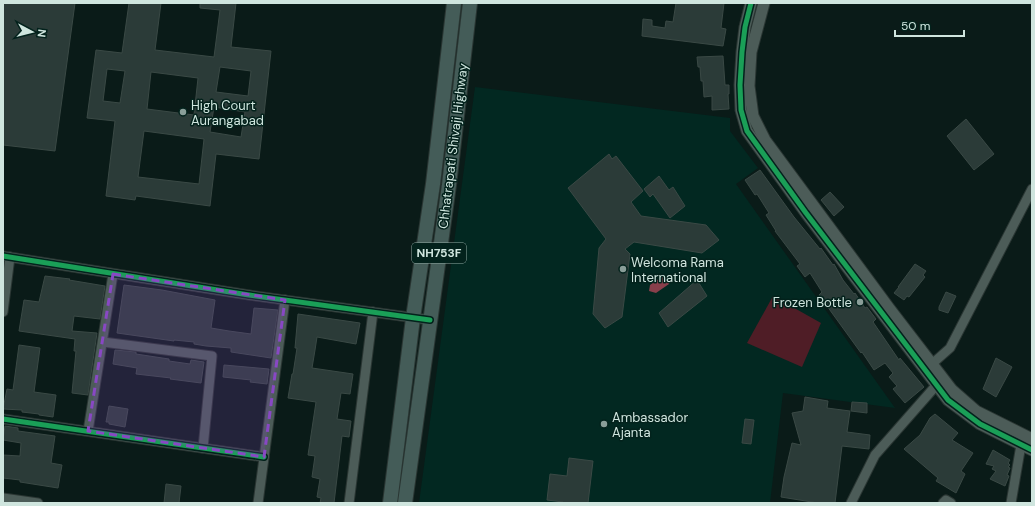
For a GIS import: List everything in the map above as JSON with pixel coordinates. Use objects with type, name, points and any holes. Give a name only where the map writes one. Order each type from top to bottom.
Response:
[{"type":"highway","name":"Chhatrapati Shivaji Highway","points":[[390,503],[413,318],[433,184],[454,3]]},
{"type":"highway","name":"Chhatrapati Shivaji Highway","points":[[405,503],[449,185],[470,3]]},
{"type":"street","points":[[746,52],[745,27],[751,3]]},
{"type":"street","points":[[764,3],[746,52],[740,85],[741,110],[747,131],[829,235],[940,381],[948,400],[980,424],[1032,450]]},
{"type":"street","points":[[930,368],[950,348],[1032,189]]},
{"type":"street","points":[[3,312],[7,257],[285,300],[430,320]]},
{"type":"street","points":[[88,432],[113,274]]},
{"type":"street","points":[[258,503],[285,300]]},
{"type":"street","points":[[348,503],[373,312]]},
{"type":"street","points":[[103,342],[212,356],[203,448]]},
{"type":"street","points":[[940,381],[976,411],[1032,439]]},
{"type":"street","points":[[851,503],[875,455],[940,381]]},
{"type":"street","points":[[3,419],[264,457]]},
{"type":"street","points":[[1011,503],[1021,445]]},
{"type":"street","points":[[3,498],[38,503]]},
{"type":"street","points":[[944,503],[946,500],[951,503]]},
{"type":"highlighted area","points":[[113,274],[285,300],[264,457],[88,431]]},
{"type":"shaded area","name":"Welcoma Rama International","points":[[475,87],[730,118],[730,131],[758,168],[736,184],[895,408],[783,393],[770,503],[419,503]]},
{"type":"shaded area","points":[[664,275],[671,277],[669,284],[656,293],[649,291],[650,285]]},
{"type":"shaded area","points":[[773,296],[821,323],[802,367],[747,343]]},
{"type":"building","points":[[3,3],[75,3],[55,151],[3,145]]},
{"type":"building","points":[[129,3],[161,3],[155,50],[214,57],[220,10],[200,8],[200,3],[236,3],[231,47],[271,51],[259,159],[216,154],[210,206],[136,196],[135,200],[106,196],[115,121],[87,118],[96,50],[122,53]],"holes":[[[220,67],[251,71],[248,96],[216,92]],[[107,69],[125,71],[120,103],[103,101]],[[151,72],[198,78],[194,115],[147,109]],[[214,107],[245,112],[241,137],[210,132]],[[144,131],[204,139],[199,184],[138,177]]]},
{"type":"building","points":[[676,3],[724,3],[721,28],[726,29],[723,46],[642,36],[643,19],[652,20],[652,26],[665,28],[666,21],[673,22]]},
{"type":"building","points":[[723,56],[725,85],[729,85],[729,109],[712,110],[712,96],[704,97],[703,81],[701,81],[700,67],[698,67],[697,57]]},
{"type":"building","points":[[966,119],[994,154],[974,170],[947,136]]},
{"type":"building","points":[[609,154],[612,159],[616,156],[643,191],[631,202],[641,216],[706,225],[719,240],[702,253],[634,242],[625,249],[630,254],[622,317],[605,328],[593,314],[599,248],[606,239],[568,188]]},
{"type":"building","points":[[760,170],[794,217],[820,249],[821,248],[833,265],[834,264],[843,280],[854,294],[855,293],[865,308],[867,307],[876,319],[873,322],[899,360],[900,358],[924,387],[905,403],[893,389],[897,386],[889,377],[893,373],[885,363],[874,370],[819,295],[822,292],[810,273],[805,277],[797,266],[800,264],[775,231],[766,215],[769,213],[757,194],[755,195],[745,180]]},
{"type":"building","points":[[659,176],[669,190],[673,187],[685,206],[670,218],[653,194],[650,197],[644,189]]},
{"type":"building","points":[[830,192],[844,207],[834,216],[821,200]]},
{"type":"building","points":[[915,264],[926,271],[923,275],[925,277],[909,297],[907,296],[904,300],[894,293]]},
{"type":"building","points":[[45,276],[105,286],[100,319],[74,316],[72,331],[97,333],[88,395],[72,393],[76,351],[74,351],[75,339],[19,331],[24,300],[39,302]]},
{"type":"building","points":[[697,280],[707,296],[668,327],[659,313]]},
{"type":"building","points":[[124,285],[162,290],[215,300],[211,328],[229,331],[251,334],[254,308],[278,310],[271,358],[231,352],[231,348],[206,346],[194,344],[194,342],[174,341],[117,333]]},
{"type":"building","points":[[946,292],[956,296],[948,313],[939,310]]},
{"type":"building","points":[[298,314],[360,323],[356,344],[317,337],[312,368],[353,374],[350,394],[341,393],[337,419],[351,421],[349,437],[342,436],[334,503],[320,503],[321,498],[317,497],[320,479],[312,477],[315,456],[308,455],[316,402],[288,398],[297,348],[295,348]]},
{"type":"building","points":[[19,345],[40,348],[34,392],[56,395],[53,417],[22,412],[22,410],[3,409],[7,389],[13,390]]},
{"type":"building","points":[[115,350],[136,352],[136,354],[190,364],[191,360],[204,362],[201,383],[136,374],[137,368],[113,364]]},
{"type":"building","points":[[996,358],[1012,367],[996,397],[983,389]]},
{"type":"building","points":[[224,365],[269,369],[267,384],[250,382],[251,380],[223,377]]},
{"type":"building","points":[[805,397],[828,401],[827,408],[850,411],[847,432],[870,435],[869,449],[842,446],[835,503],[818,503],[781,497],[792,443],[801,445],[792,413],[803,411]]},
{"type":"building","points":[[852,402],[867,403],[867,413],[851,411]]},
{"type":"building","points":[[109,406],[128,409],[125,427],[106,422]]},
{"type":"building","points":[[935,414],[958,433],[952,440],[973,453],[961,471],[965,474],[956,493],[936,481],[938,478],[904,449],[920,435],[930,418]]},
{"type":"building","points":[[745,419],[754,420],[751,444],[742,443]]},
{"type":"building","points":[[5,426],[18,428],[18,431],[55,436],[51,463],[62,465],[58,488],[3,478],[3,455],[20,456],[21,443],[3,440]]},
{"type":"building","points":[[993,450],[1010,460],[1008,463],[1010,465],[1008,467],[1010,468],[1007,475],[1009,476],[1005,486],[990,479],[996,471],[992,469],[994,466],[986,464]]},
{"type":"building","points":[[569,458],[593,461],[588,503],[563,503],[547,500],[550,474],[567,476]]},
{"type":"building","points":[[166,484],[181,486],[179,503],[164,503]]},
{"type":"cycle path","points":[[751,3],[745,27],[740,85],[741,110],[747,131],[806,213],[948,400],[980,424],[1032,450]]},
{"type":"cycle path","points":[[3,256],[249,295],[430,320]]},
{"type":"cycle path","points":[[3,419],[264,457]]},
{"type":"place","name":"High Court Aurangabad","points":[[183,112]]},
{"type":"place","name":"Welcoma Rama International","points":[[623,269]]},
{"type":"place","name":"Frozen Bottle","points":[[860,302]]},
{"type":"place","name":"Ambassador Ajanta","points":[[604,424]]}]
